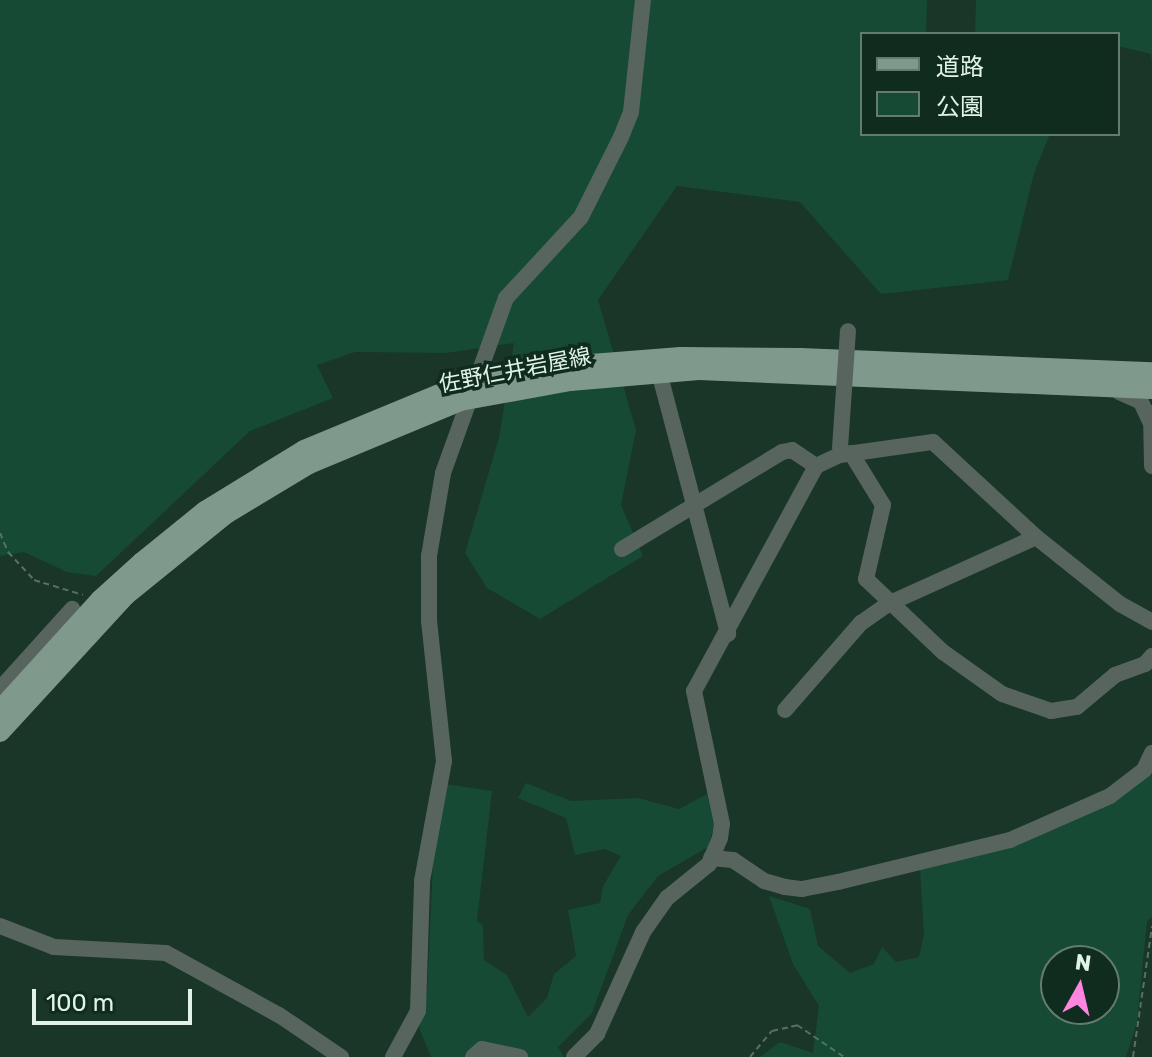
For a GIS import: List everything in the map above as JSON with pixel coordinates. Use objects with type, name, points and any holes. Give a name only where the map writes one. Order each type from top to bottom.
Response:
[{"type":"main road","name":"佐野仁井岩屋線","points":[[568,374],[629,359],[770,358],[1152,372]]},
{"type":"main road","name":"佐野仁井岩屋線","points":[[0,710],[100,600],[205,511],[306,457],[451,389],[568,374],[659,372],[1152,389]]},
{"type":"main road","name":"佐野仁井岩屋線","points":[[0,732],[126,595],[226,514],[306,457]]},
{"type":"street","points":[[393,1057],[418,1011],[422,881],[444,761],[429,621],[429,556],[440,485],[460,416],[506,298],[581,217],[621,137],[631,112],[643,0]]},
{"type":"street","points":[[848,331],[844,452],[883,505],[866,579],[943,652],[1002,694],[1051,711],[1077,707],[1115,675],[1145,664],[1152,656]]},
{"type":"street","points":[[659,372],[728,634]]},
{"type":"street","points":[[1056,386],[1128,394],[1146,407],[1151,416],[1152,466]]},
{"type":"street","points":[[574,1057],[597,1034],[643,932],[667,898],[711,858],[722,824],[694,691],[728,634],[816,466],[844,452],[933,442],[1036,537],[1120,604],[1152,622]]},
{"type":"street","points":[[622,549],[782,452],[792,450],[816,466]]},
{"type":"street","points":[[785,710],[861,623],[890,603],[1036,537]]},
{"type":"street","points":[[0,689],[72,609]]},
{"type":"street","points":[[711,858],[733,860],[764,881],[785,887],[802,889],[838,882],[1010,840],[1110,796],[1144,770],[1152,753]]},
{"type":"street","points":[[0,926],[54,947],[166,953],[279,1015],[341,1057]]},
{"type":"street","points":[[473,1057],[482,1049],[520,1057]]},
{"type":"path","points":[[0,533],[8,552],[34,580],[100,600]]},
{"type":"path","points":[[1133,1057],[1152,926]]},
{"type":"path","points":[[750,1057],[772,1031],[797,1025],[844,1057]]},
{"type":"green space","points":[[0,0],[927,0],[926,32],[860,32],[860,136],[1049,136],[1034,173],[1008,280],[881,294],[800,202],[677,186],[598,300],[636,430],[621,505],[643,556],[540,619],[487,588],[465,553],[499,438],[514,343],[446,353],[355,352],[317,365],[333,398],[250,431],[96,576],[67,572],[24,552],[0,556]]},
{"type":"green space","points":[[976,0],[1152,0],[1152,63],[1151,54],[1120,46],[1120,32],[975,32]]},
{"type":"green space","points":[[1152,768],[1152,917],[1147,921],[1137,1022],[1126,1057],[760,1057],[780,1042],[813,1053],[819,1006],[793,964],[769,896],[810,909],[818,946],[850,973],[874,964],[882,947],[896,962],[919,957],[924,935],[920,869],[1035,836]]},
{"type":"green space","points":[[526,783],[571,801],[638,798],[679,809],[707,794],[714,826],[708,847],[658,876],[628,915],[592,1013],[558,1047],[564,1057],[431,1057],[419,1028],[427,993],[433,863],[445,784],[492,791],[477,920],[483,926],[484,960],[507,975],[528,1017],[547,998],[554,974],[576,956],[568,910],[600,903],[603,886],[621,856],[605,849],[575,855],[566,818],[518,798]]}]
